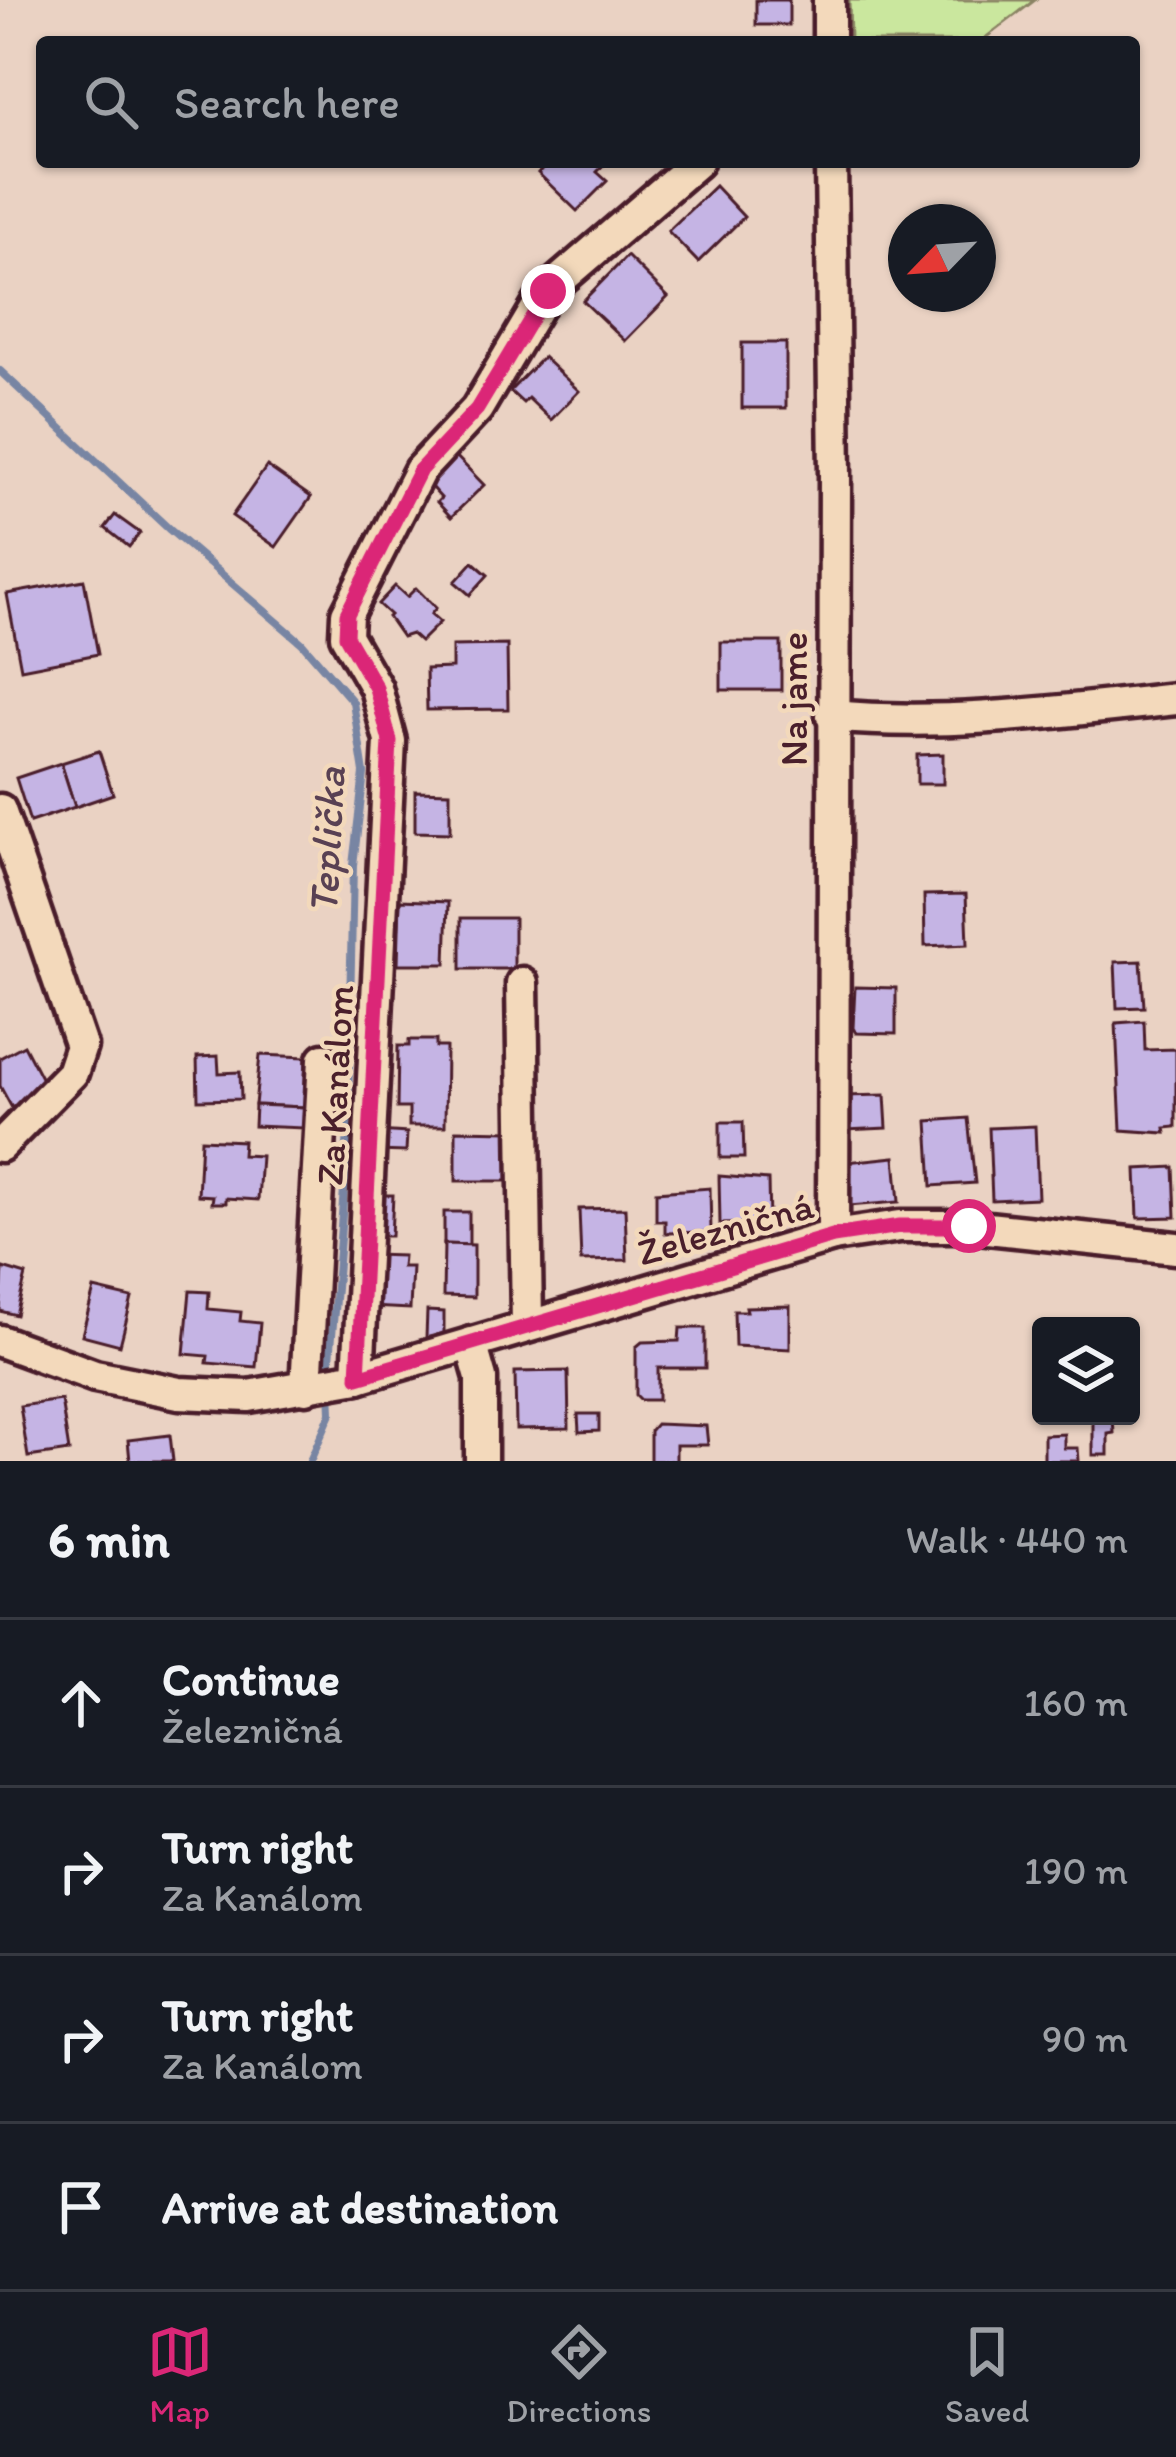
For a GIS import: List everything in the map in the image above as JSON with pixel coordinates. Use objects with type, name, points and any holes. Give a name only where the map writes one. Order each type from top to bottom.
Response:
[{"type":"street","points":[[829,0],[830,36]]},
{"type":"street","name":"Za Kanálom","points":[[354,1378],[390,741],[376,688],[346,636],[347,614],[420,470],[477,409],[548,291],[690,168]]},
{"type":"street","name":"Na jame","points":[[831,168],[833,1236]]},
{"type":"street","points":[[832,716],[885,721],[1074,710],[1176,698]]},
{"type":"street","points":[[0,810],[81,1046],[72,1073],[0,1146]]},
{"type":"street","points":[[522,983],[527,1325]]},
{"type":"street","points":[[312,1387],[324,1059]]},
{"type":"street","name":"Železničná","points":[[0,1341],[95,1376],[178,1393],[249,1396],[354,1378],[833,1236],[900,1226],[969,1226],[1176,1248]]},
{"type":"street","points":[[471,1343],[481,1378],[481,1461]]},
{"type":"green space","points":[[849,0],[1035,0],[988,36],[850,36]]},
{"type":"building","points":[[756,0],[789,0],[789,25],[756,25]]},
{"type":"building","points":[[543,168],[601,168],[597,172],[607,181],[577,211],[538,173]]},
{"type":"building","points":[[715,186],[744,217],[698,262],[668,231]]},
{"type":"building","points":[[627,256],[668,297],[625,341],[583,301]]},
{"type":"building","points":[[742,343],[786,343],[786,408],[742,408]]},
{"type":"building","points":[[543,357],[579,391],[551,420],[528,398],[523,403],[510,391]]},
{"type":"building","points":[[451,451],[484,485],[451,517],[423,478]]},
{"type":"building","points":[[267,466],[311,497],[276,547],[232,516]]},
{"type":"building","points":[[115,515],[140,533],[129,547],[105,528]]},
{"type":"building","points":[[473,562],[488,575],[470,595],[455,582]]},
{"type":"building","points":[[84,580],[98,654],[21,669],[7,594]]},
{"type":"building","points":[[395,586],[407,597],[416,588],[436,608],[431,614],[440,622],[420,642],[411,634],[402,637],[378,604]]},
{"type":"building","points":[[721,642],[781,642],[781,690],[721,690]]},
{"type":"building","points":[[507,645],[508,709],[427,710],[426,669],[452,668],[452,646]]},
{"type":"building","points":[[99,751],[113,794],[75,807],[61,763]]},
{"type":"building","points":[[943,754],[943,784],[917,784],[917,755]]},
{"type":"building","points":[[61,763],[75,807],[30,822],[16,778]]},
{"type":"building","points":[[415,791],[450,792],[450,833],[415,832]]},
{"type":"building","points":[[966,894],[968,944],[925,946],[924,895]]},
{"type":"building","points":[[400,900],[448,902],[446,964],[398,964]]},
{"type":"building","points":[[461,918],[514,918],[514,969],[461,969]]},
{"type":"building","points":[[1141,961],[1144,1007],[1117,1008],[1115,962]]},
{"type":"building","points":[[855,987],[896,988],[896,1034],[856,1033]]},
{"type":"building","points":[[1144,1021],[1145,1050],[1176,1049],[1176,1127],[1165,1128],[1166,1133],[1121,1130],[1116,1023]]},
{"type":"building","points":[[409,1040],[436,1040],[436,1047],[446,1047],[445,1126],[409,1126],[409,1108],[397,1108],[398,1046],[409,1046]]},
{"type":"building","points":[[24,1045],[47,1089],[12,1108],[0,1086],[0,1058]]},
{"type":"building","points":[[260,1055],[306,1057],[304,1107],[255,1105]]},
{"type":"building","points":[[218,1056],[219,1073],[240,1072],[241,1099],[198,1100],[197,1057]]},
{"type":"building","points":[[885,1095],[887,1128],[846,1130],[844,1096]]},
{"type":"building","points":[[255,1105],[304,1107],[304,1128],[254,1126]]},
{"type":"building","points":[[968,1118],[975,1183],[932,1186],[928,1121]]},
{"type":"building","points":[[720,1122],[743,1122],[744,1158],[720,1158]]},
{"type":"building","points":[[1035,1126],[1038,1198],[992,1200],[989,1128]]},
{"type":"building","points":[[456,1130],[511,1131],[511,1181],[456,1181]]},
{"type":"building","points":[[377,1131],[407,1133],[406,1152],[376,1151]]},
{"type":"building","points":[[201,1139],[243,1141],[242,1155],[261,1156],[258,1200],[226,1198],[226,1203],[212,1203],[213,1196],[198,1195]]},
{"type":"building","points":[[895,1157],[899,1202],[849,1206],[846,1162]]},
{"type":"building","points":[[1174,1167],[1176,1217],[1138,1218],[1136,1169]]},
{"type":"building","points":[[719,1176],[768,1180],[769,1223],[720,1224]]},
{"type":"building","points":[[710,1188],[711,1232],[665,1233],[665,1221],[656,1221],[656,1192]]},
{"type":"building","points":[[375,1195],[393,1195],[391,1236],[373,1236]]},
{"type":"building","points":[[625,1208],[627,1260],[581,1261],[579,1209]]},
{"type":"building","points":[[444,1212],[469,1212],[469,1245],[444,1244]]},
{"type":"building","points":[[444,1244],[474,1245],[474,1297],[443,1296]]},
{"type":"building","points":[[372,1255],[403,1256],[402,1267],[412,1267],[410,1309],[370,1307]]},
{"type":"building","points":[[3,1268],[26,1275],[16,1315],[0,1311]]},
{"type":"building","points":[[94,1289],[132,1298],[120,1345],[82,1335]]},
{"type":"building","points":[[190,1291],[209,1292],[208,1309],[241,1312],[240,1321],[260,1323],[256,1367],[207,1363],[208,1356],[184,1354]]},
{"type":"building","points":[[790,1306],[790,1349],[735,1346],[734,1311]]},
{"type":"building","points":[[427,1311],[444,1312],[444,1334],[426,1338]]},
{"type":"building","points":[[680,1328],[705,1328],[705,1368],[658,1368],[658,1400],[641,1400],[636,1395],[636,1347],[642,1342],[679,1341]]},
{"type":"building","points":[[568,1371],[569,1428],[516,1429],[515,1372]]},
{"type":"building","points":[[61,1400],[69,1451],[28,1457],[20,1406]]},
{"type":"building","points":[[578,1414],[599,1414],[599,1431],[579,1432]]},
{"type":"building","points":[[656,1424],[706,1426],[708,1445],[676,1445],[676,1461],[650,1461],[650,1431]]},
{"type":"building","points":[[1093,1425],[1113,1425],[1114,1433],[1108,1434],[1108,1455],[1093,1455]]},
{"type":"building","points":[[1064,1434],[1064,1448],[1078,1448],[1079,1461],[1044,1461],[1044,1435]]},
{"type":"building","points":[[170,1435],[173,1461],[130,1461],[128,1440]]},
{"type":"waterway","name":"Teplička","points":[[0,371],[170,530],[302,643],[353,702],[364,773],[353,865],[347,1153],[329,1372]]},
{"type":"waterway","name":"Teplička","points":[[310,1461],[331,1413],[330,1387]]},
{"type":"route","points":[[548,291],[477,409],[420,470],[347,614],[346,636],[376,688],[390,741],[358,1377],[833,1236],[900,1226],[969,1226]]}]
